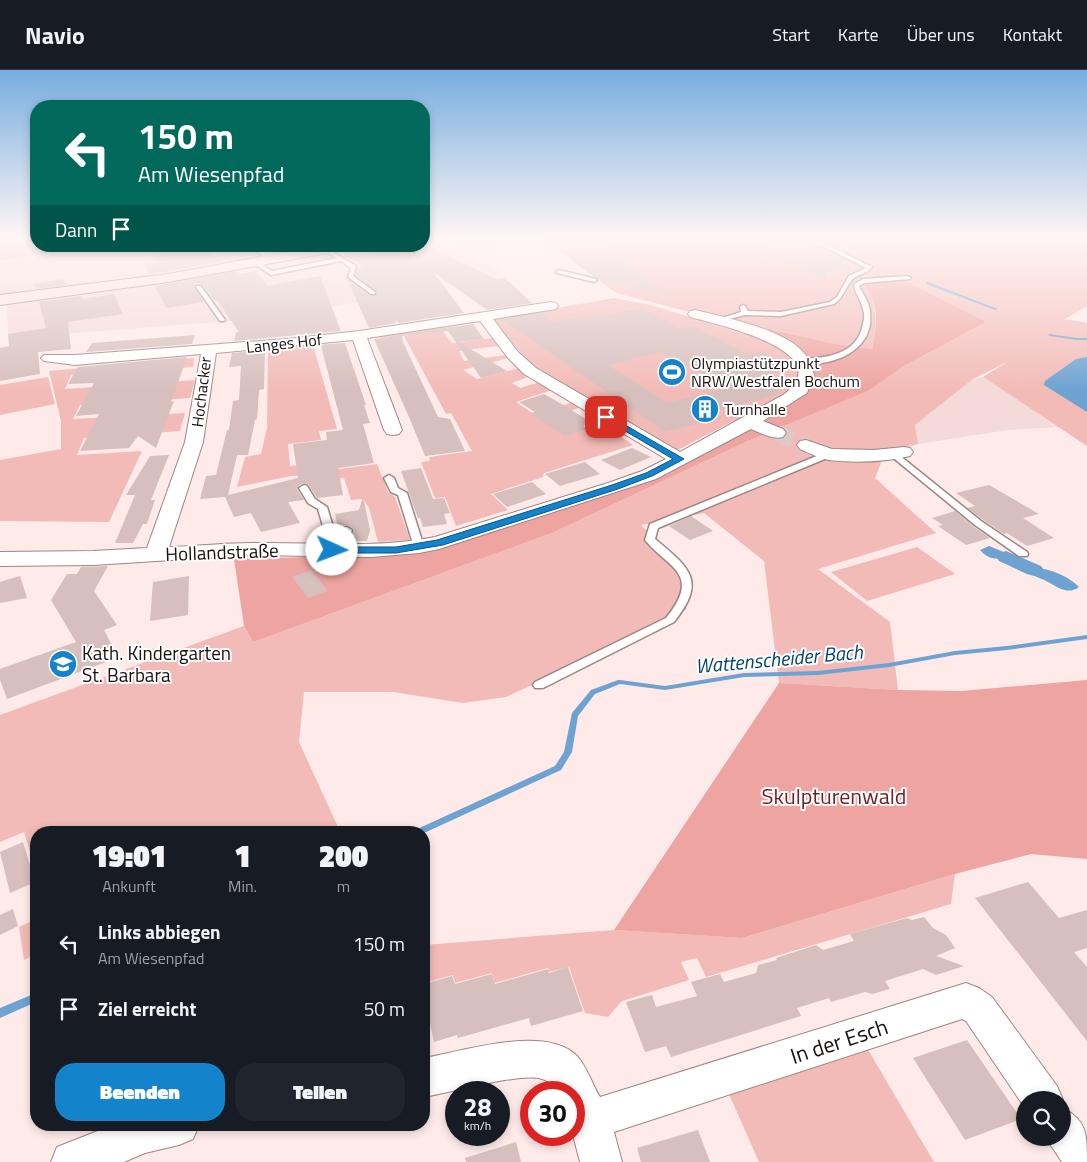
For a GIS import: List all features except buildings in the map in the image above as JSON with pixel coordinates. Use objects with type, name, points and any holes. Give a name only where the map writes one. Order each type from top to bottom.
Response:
[{"type":"street","points":[[0,300],[109,290]]},
{"type":"street","name":"Langes Hof","points":[[209,350],[359,335],[551,306]]},
{"type":"street","points":[[695,314],[774,340],[790,348],[801,361]]},
{"type":"street","points":[[483,316],[512,355],[530,371],[680,459]]},
{"type":"street","points":[[359,335],[393,430]]},
{"type":"street","name":"Hochacker","points":[[49,358],[75,360],[209,350],[192,451],[156,554]]},
{"type":"street","name":"Hollandstraße","points":[[0,559],[93,558],[251,549],[331,542],[371,551],[419,547],[460,537],[615,487],[649,474],[680,459],[750,422],[801,390],[806,375],[801,361]]},
{"type":"street","points":[[750,422],[777,433]]},
{"type":"street","points":[[806,445],[829,454],[874,456],[899,453]]},
{"type":"street","name":"In der Esch","points":[[590,1120],[966,1000],[979,1008],[1037,1091]]},
{"type":"street","points":[[430,1077],[524,1058],[550,1060],[564,1070],[590,1120],[601,1162]]},
{"type":"street","points":[[72,1162],[150,1131]]},
{"type":"street","points":[[1071,1140],[1087,1162]]},
{"type":"lane","points":[[201,290],[222,320]]},
{"type":"lane","points":[[369,290],[373,293]]},
{"type":"lane","points":[[718,321],[741,305],[781,314],[832,303],[840,298],[844,290]]},
{"type":"lane","points":[[801,361],[833,359],[844,355],[863,338],[867,309],[858,290]]},
{"type":"lane","points":[[774,321],[781,318],[781,314]]},
{"type":"lane","points":[[899,453],[978,523],[1023,554]]},
{"type":"lane","points":[[539,685],[670,620],[681,607],[687,584],[682,570],[650,540],[653,526],[680,513],[792,471],[829,454]]},
{"type":"lane","points":[[389,478],[394,490],[402,493],[419,547]]},
{"type":"lane","points":[[304,488],[311,501],[322,507],[331,542],[347,530]]},
{"type":"shaded area","points":[[0,290],[58,290],[0,298]]},
{"type":"shaded area","points":[[80,290],[420,290],[366,301],[244,320],[8,338],[7,301]]},
{"type":"shaded area","points":[[612,290],[1087,290],[1087,306],[1065,319],[1087,323],[1087,446],[983,377],[1011,360],[973,379],[915,425],[918,444],[872,455],[881,463],[875,478],[936,533],[818,569],[890,622],[898,690],[779,683],[764,561],[704,513],[641,525],[686,569],[691,585],[686,609],[670,621],[506,697],[463,703],[393,692],[304,692],[299,742],[338,826],[30,826],[30,852],[24,832],[0,842],[0,715],[244,626],[253,642],[552,533],[748,441],[868,391],[906,365],[986,322],[871,294],[876,321],[872,349],[836,344],[769,329],[764,331],[616,293]]},
{"type":"shaded area","name":"Olympiastützpunkt NRW/Westfalen Bochum","points":[[614,298],[651,305],[744,334],[744,330],[787,349],[803,375],[786,398],[731,422],[674,452],[537,369],[519,351],[493,319]]},
{"type":"shaded area","points":[[459,326],[443,331],[452,343],[492,338],[498,346],[459,351],[464,361],[506,355],[508,358],[463,370],[477,379],[519,368],[530,376],[512,383],[520,388],[540,382],[552,390],[516,402],[535,415],[573,402],[582,407],[551,417],[572,431],[602,423],[633,445],[544,473],[543,477],[491,494],[508,510],[456,526],[445,497],[435,498],[421,462],[430,461],[429,457],[472,451],[451,413],[446,414],[404,336],[380,338],[379,335]]},
{"type":"shaded area","points":[[313,345],[337,429],[319,431],[321,440],[288,444],[290,466],[336,461],[339,469],[377,464],[388,492],[395,497],[410,540],[378,542],[369,508],[363,499],[351,500],[344,478],[316,481],[309,475],[291,476],[237,487],[245,457],[261,454],[267,428],[268,350]]},
{"type":"shaded area","points":[[194,358],[193,367],[71,375],[65,389],[195,380],[190,398],[80,405],[73,419],[185,413],[180,431],[84,438],[77,455],[142,451],[109,522],[0,521],[0,460],[61,449],[61,421],[49,371]]},
{"type":"shaded area","points":[[48,377],[55,404],[0,415],[0,385]]},
{"type":"shaded area","points":[[983,377],[1057,427],[1008,430],[918,444],[915,425],[973,379]]},
{"type":"shaded area","points":[[917,547],[955,574],[867,601],[831,572]]},
{"type":"shaded area","points":[[955,874],[951,904],[706,977],[697,958],[681,962],[689,980],[622,1001],[608,1017],[585,1013],[569,967],[549,972],[548,968],[495,983],[492,973],[455,983],[453,975],[430,981],[430,945],[614,930],[742,938]]},
{"type":"shaded area","points":[[30,922],[30,957],[24,960],[19,927]]},
{"type":"shaded area","points":[[867,1048],[934,1162],[759,1162],[728,1092]]},
{"type":"green space","points":[[868,290],[923,290],[986,322],[906,365],[868,391],[748,441],[552,533],[253,642],[244,626],[234,559],[409,554],[442,547],[666,475],[769,417],[809,375],[764,331],[769,329],[836,344],[872,349],[876,316]]},
{"type":"green space","name":"Skulpturenwald","points":[[1087,680],[1087,859],[1031,854],[955,874],[742,938],[614,930],[779,683],[898,690],[961,691]]},
{"type":"water","points":[[1087,357],[1087,412],[1044,385],[1045,381],[1076,359]]},
{"type":"water","points":[[989,546],[1006,553],[1006,557],[992,558],[980,550]]},
{"type":"water","points":[[1038,568],[1060,574],[1079,587],[1067,591],[1060,588],[1033,575],[1032,571]]},
{"type":"waterway","points":[[945,290],[996,309]]},
{"type":"waterway","points":[[1050,335],[1087,339]]},
{"type":"waterway","points":[[1006,557],[1034,570]]},
{"type":"waterway","name":"Wattenscheider Bach","points":[[430,827],[558,768],[568,752],[575,715],[593,692],[620,682],[665,688],[744,675],[818,673],[889,665],[955,653],[1087,637]]},
{"type":"waterway","name":"Wattenscheider Bach","points":[[0,1013],[30,1000]]},
{"type":"tunnel","points":[[777,433],[806,445]]},
{"type":"place","name":"Olympiastützpunkt NRW/Westfalen Bochum","points":[[672,372]]},
{"type":"place","name":"Turnhalle","points":[[705,409]]},
{"type":"place","name":"Kath. Kindergarten St. Barbara","points":[[63,664]]},
{"type":"route","points":[[332,550],[396,550],[419,547],[460,537],[615,487],[649,474],[680,459],[606,417]]}]
